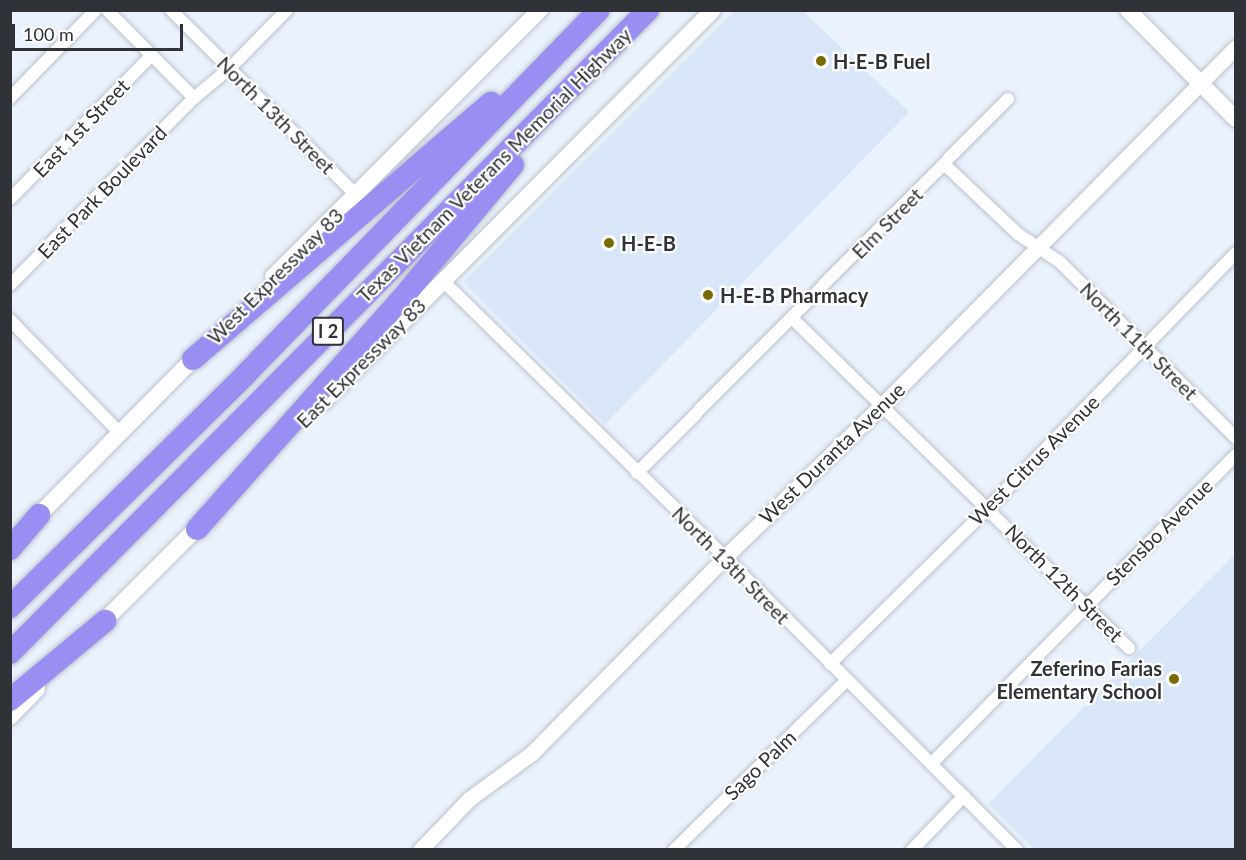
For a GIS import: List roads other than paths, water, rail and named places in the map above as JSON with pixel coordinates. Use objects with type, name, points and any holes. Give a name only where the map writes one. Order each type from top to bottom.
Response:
[{"type":"highway","points":[[193,359],[599,10]]},
{"type":"highway","name":"Texas Vietnam Veterans Memorial Highway","points":[[10,607],[245,375],[599,10]]},
{"type":"highway","name":"Texas Vietnam Veterans Memorial Highway","points":[[10,653],[648,10]]},
{"type":"highway","points":[[197,529],[408,291],[598,62]]},
{"type":"highway","points":[[10,549],[39,515]]},
{"type":"highway","points":[[10,700],[105,621]]},
{"type":"main road","name":"West Expressway 83","points":[[10,543],[540,10]]},
{"type":"main road","name":"East Expressway 83","points":[[10,717],[713,10]]},
{"type":"main road","points":[[1128,10],[1236,119]]},
{"type":"street","points":[[10,98],[96,10]]},
{"type":"street","points":[[107,10],[194,98]]},
{"type":"street","name":"North 13th Street","points":[[171,10],[355,194]]},
{"type":"street","name":"East Park Boulevard","points":[[10,285],[194,98],[230,68],[287,10]]},
{"type":"street","name":"West Duranta Avenue","points":[[420,849],[469,799],[532,753],[725,557],[882,405],[1236,47]]},
{"type":"street","name":"East 1st Street","points":[[10,199],[151,56]]},
{"type":"street","name":"Elm Street","points":[[637,473],[1008,99]]},
{"type":"street","name":"North 11th Street","points":[[944,164],[1018,234],[1060,262],[1236,438]]},
{"type":"street","name":"West Citrus Avenue","points":[[830,664],[988,508],[1236,254]]},
{"type":"street","name":"North 13th Street","points":[[443,281],[725,557],[846,681],[1017,849]]},
{"type":"street","name":"North 12th Street","points":[[792,318],[1088,605],[1129,648]]},
{"type":"street","points":[[10,320],[120,433]]},
{"type":"street","name":"Stensbo Avenue","points":[[931,764],[1236,455]]},
{"type":"street","name":"Sago Palm","points":[[674,849],[846,681]]},
{"type":"street","points":[[912,849],[964,796]]},
{"type":"place","name":"H-E-B Fuel","points":[[821,61]]},
{"type":"place","name":"H-E-B","points":[[609,243]]},
{"type":"place","name":"H-E-B Pharmacy","points":[[708,295]]},
{"type":"place","name":"Zeferino Farias Elementary School","points":[[1174,679]]}]
